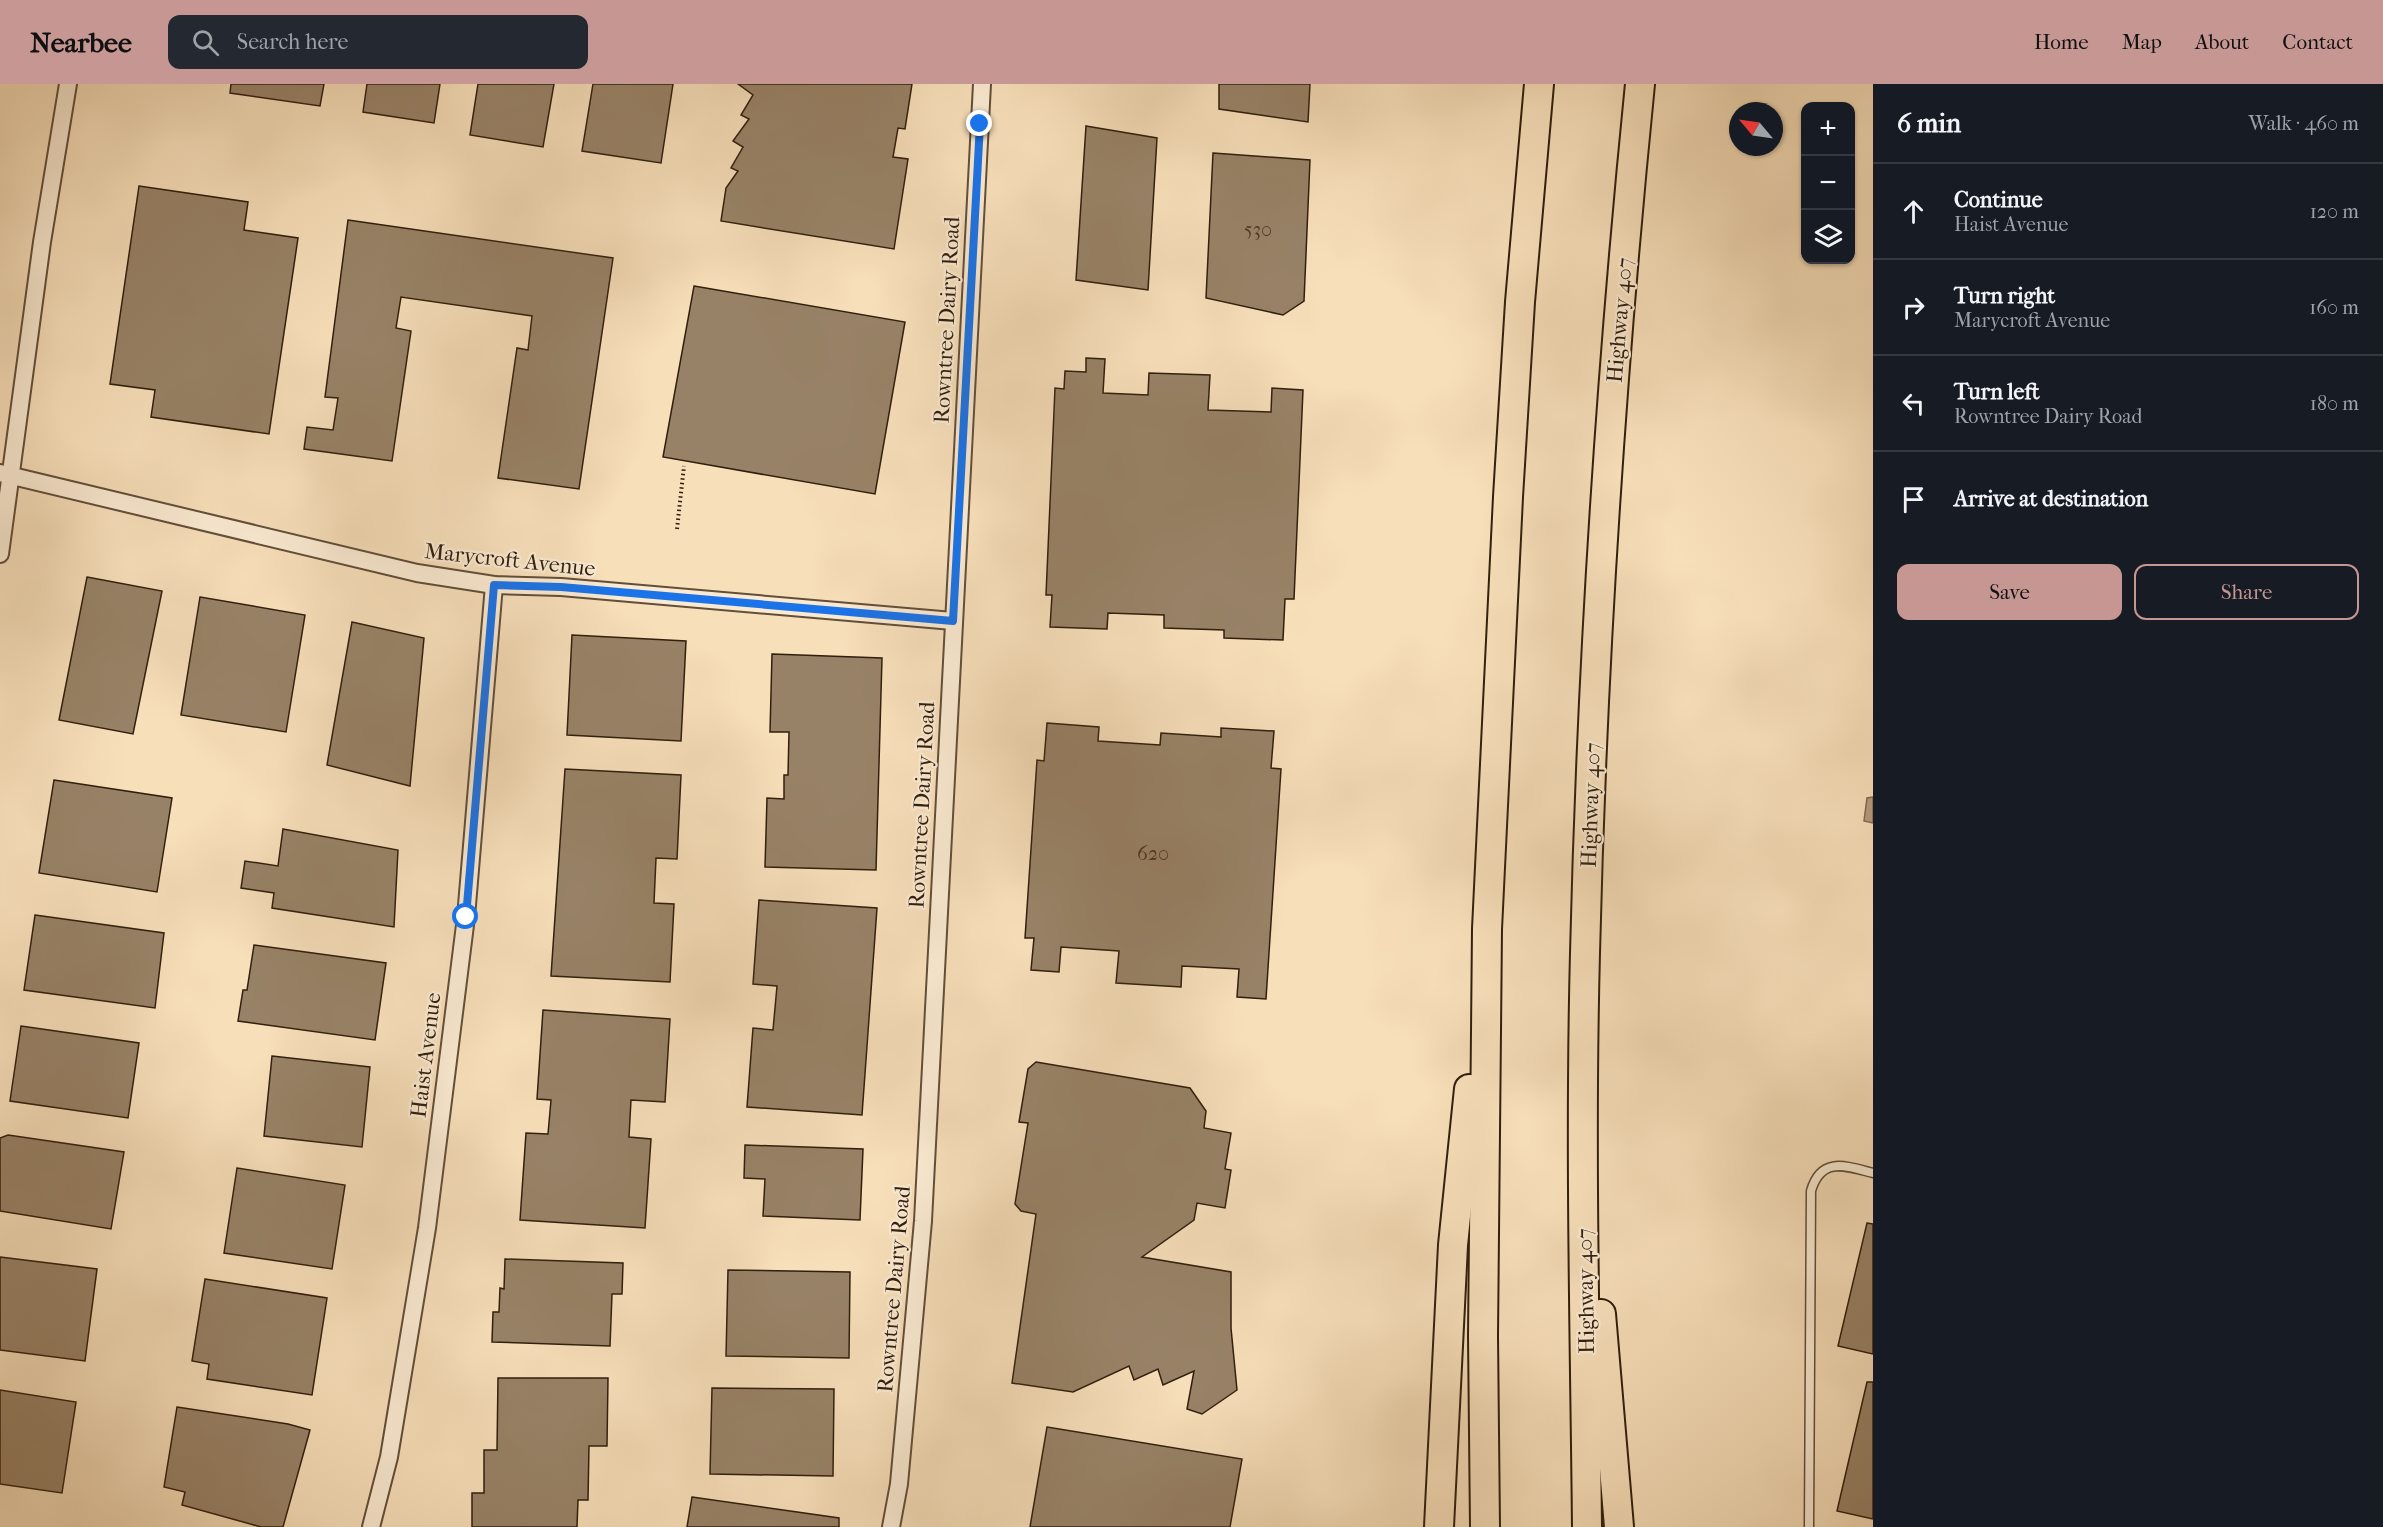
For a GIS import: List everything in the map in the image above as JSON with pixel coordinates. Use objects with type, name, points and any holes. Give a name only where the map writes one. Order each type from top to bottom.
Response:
[{"type":"highway","points":[[1485,1527],[1483,1324],[1487,929],[1520,302],[1539,84]]},
{"type":"highway","name":"Highway 407","points":[[1587,1527],[1583,1131],[1585,954],[1600,581],[1640,84]]},
{"type":"highway","points":[[1439,1527],[1454,1245],[1487,929]]},
{"type":"highway","points":[[1583,1131],[1612,1414],[1619,1527]]},
{"type":"street","points":[[0,554],[6,475],[68,84]]},
{"type":"street","name":"Rowntree Dairy Road","points":[[891,1527],[899,1484],[923,1221],[982,84]]},
{"type":"street","name":"Marycroft Avenue","points":[[6,475],[417,573],[494,585],[561,587],[953,621]]},
{"type":"street","name":"Haist Avenue","points":[[371,1527],[389,1457],[427,1228],[466,917],[494,585]]},
{"type":"lane","points":[[1809,1527],[1811,1191],[1814,1180],[1824,1170],[1837,1164],[1873,1173]]},
{"type":"path","points":[[677,529],[684,466]]},
{"type":"shaded area","points":[[1873,797],[1873,823],[1864,821],[1867,798]]},
{"type":"building","points":[[231,84],[324,84],[320,106],[230,93]]},
{"type":"building","points":[[367,84],[440,84],[434,123],[363,112]]},
{"type":"building","points":[[478,84],[554,84],[543,147],[470,135]]},
{"type":"building","points":[[593,84],[673,84],[661,163],[582,151]]},
{"type":"building","points":[[738,84],[912,84],[905,129],[898,128],[893,157],[908,159],[894,249],[721,221],[726,188],[738,171],[731,168],[743,147],[733,141],[749,119],[741,115],[753,95]]},
{"type":"building","points":[[1219,84],[1310,84],[1308,122],[1219,109]]},
{"type":"building","points":[[1086,126],[1157,138],[1148,290],[1076,280]]},
{"type":"building","points":[[1213,153],[1310,160],[1304,301],[1283,315],[1206,298]]},
{"type":"building","points":[[139,186],[248,202],[244,230],[298,238],[269,434],[151,417],[155,390],[110,384]]},
{"type":"building","points":[[348,220],[613,258],[579,489],[498,478],[517,348],[528,350],[532,316],[401,297],[396,328],[411,331],[392,461],[304,449],[307,427],[333,430],[338,398],[325,397]]},
{"type":"building","points":[[694,286],[905,322],[875,494],[663,457]]},
{"type":"building","points":[[1086,358],[1105,359],[1103,393],[1148,395],[1149,373],[1210,375],[1208,410],[1271,412],[1272,388],[1303,390],[1294,599],[1285,599],[1283,640],[1224,638],[1224,630],[1164,628],[1164,615],[1108,613],[1107,629],[1050,627],[1052,595],[1046,595],[1055,388],[1064,389],[1065,371],[1086,372]]},
{"type":"building","points":[[87,577],[162,591],[133,734],[59,720]]},
{"type":"building","points":[[200,597],[305,615],[286,732],[181,715]]},
{"type":"building","points":[[352,622],[424,638],[410,786],[327,765]]},
{"type":"building","points":[[572,635],[686,641],[681,741],[567,735]]},
{"type":"building","points":[[772,654],[882,658],[876,870],[765,867],[767,798],[784,799],[784,775],[788,775],[789,732],[770,732]]},
{"type":"building","points":[[1047,723],[1099,727],[1098,741],[1160,745],[1161,733],[1221,737],[1221,728],[1274,731],[1271,768],[1281,769],[1266,999],[1237,997],[1239,969],[1182,966],[1181,987],[1116,983],[1119,951],[1061,947],[1059,972],[1031,970],[1034,938],[1025,938],[1037,760],[1044,761]]},
{"type":"building","points":[[565,769],[681,775],[677,859],[656,858],[654,903],[674,904],[670,982],[551,976]]},
{"type":"building","points":[[54,780],[172,798],[157,892],[39,873]]},
{"type":"building","points":[[283,829],[398,850],[394,927],[272,908],[274,893],[241,888],[245,861],[278,866]]},
{"type":"building","points":[[759,900],[877,908],[862,1115],[747,1107],[753,1028],[773,1030],[777,986],[753,984]]},
{"type":"building","points":[[35,915],[164,933],[155,1008],[24,990]]},
{"type":"building","points":[[254,945],[386,963],[375,1040],[238,1021],[243,990],[247,990]]},
{"type":"building","points":[[543,1010],[670,1019],[665,1102],[631,1100],[629,1137],[651,1139],[645,1228],[520,1220],[526,1133],[548,1134],[551,1100],[537,1099]]},
{"type":"building","points":[[21,1026],[139,1043],[128,1118],[10,1101]]},
{"type":"building","points":[[272,1056],[370,1067],[362,1147],[264,1136]]},
{"type":"building","points":[[1036,1062],[1190,1088],[1206,1111],[1204,1128],[1231,1133],[1225,1169],[1231,1170],[1225,1208],[1197,1203],[1194,1220],[1142,1257],[1231,1272],[1231,1328],[1237,1390],[1202,1414],[1187,1409],[1194,1371],[1163,1385],[1158,1369],[1134,1380],[1129,1366],[1073,1392],[1012,1383],[1036,1214],[1021,1211],[1015,1204],[1028,1123],[1019,1122],[1028,1069]]},
{"type":"building","points":[[8,1135],[124,1152],[111,1229],[0,1211],[0,1138]]},
{"type":"building","points":[[745,1145],[863,1149],[860,1220],[763,1216],[765,1179],[744,1178]]},
{"type":"building","points":[[237,1168],[345,1185],[332,1269],[224,1253]]},
{"type":"building","points":[[1867,1223],[1873,1224],[1873,1354],[1838,1346]]},
{"type":"building","points":[[0,1257],[97,1269],[85,1361],[0,1350]]},
{"type":"building","points":[[505,1259],[623,1263],[622,1294],[612,1294],[610,1346],[492,1342],[493,1312],[499,1312],[500,1288],[504,1289]]},
{"type":"building","points":[[728,1270],[850,1272],[849,1358],[726,1356]]},
{"type":"building","points":[[205,1279],[327,1298],[312,1395],[207,1379],[209,1364],[192,1361]]},
{"type":"building","points":[[498,1378],[608,1378],[607,1446],[589,1446],[588,1500],[578,1500],[577,1527],[472,1527],[472,1493],[484,1493],[484,1450],[497,1450]]},
{"type":"building","points":[[1867,1382],[1873,1382],[1873,1519],[1837,1511]]},
{"type":"building","points":[[712,1388],[834,1389],[833,1476],[710,1474]]},
{"type":"building","points":[[0,1390],[76,1402],[62,1493],[0,1484]]},
{"type":"building","points":[[177,1407],[288,1424],[310,1430],[283,1527],[261,1527],[182,1505],[185,1492],[164,1487]]},
{"type":"building","points":[[1047,1427],[1242,1459],[1230,1527],[1030,1527]]},
{"type":"building","points":[[692,1497],[839,1518],[839,1527],[687,1527]]},
{"type":"route","points":[[466,917],[494,585],[561,587],[953,621],[980,124]]}]
